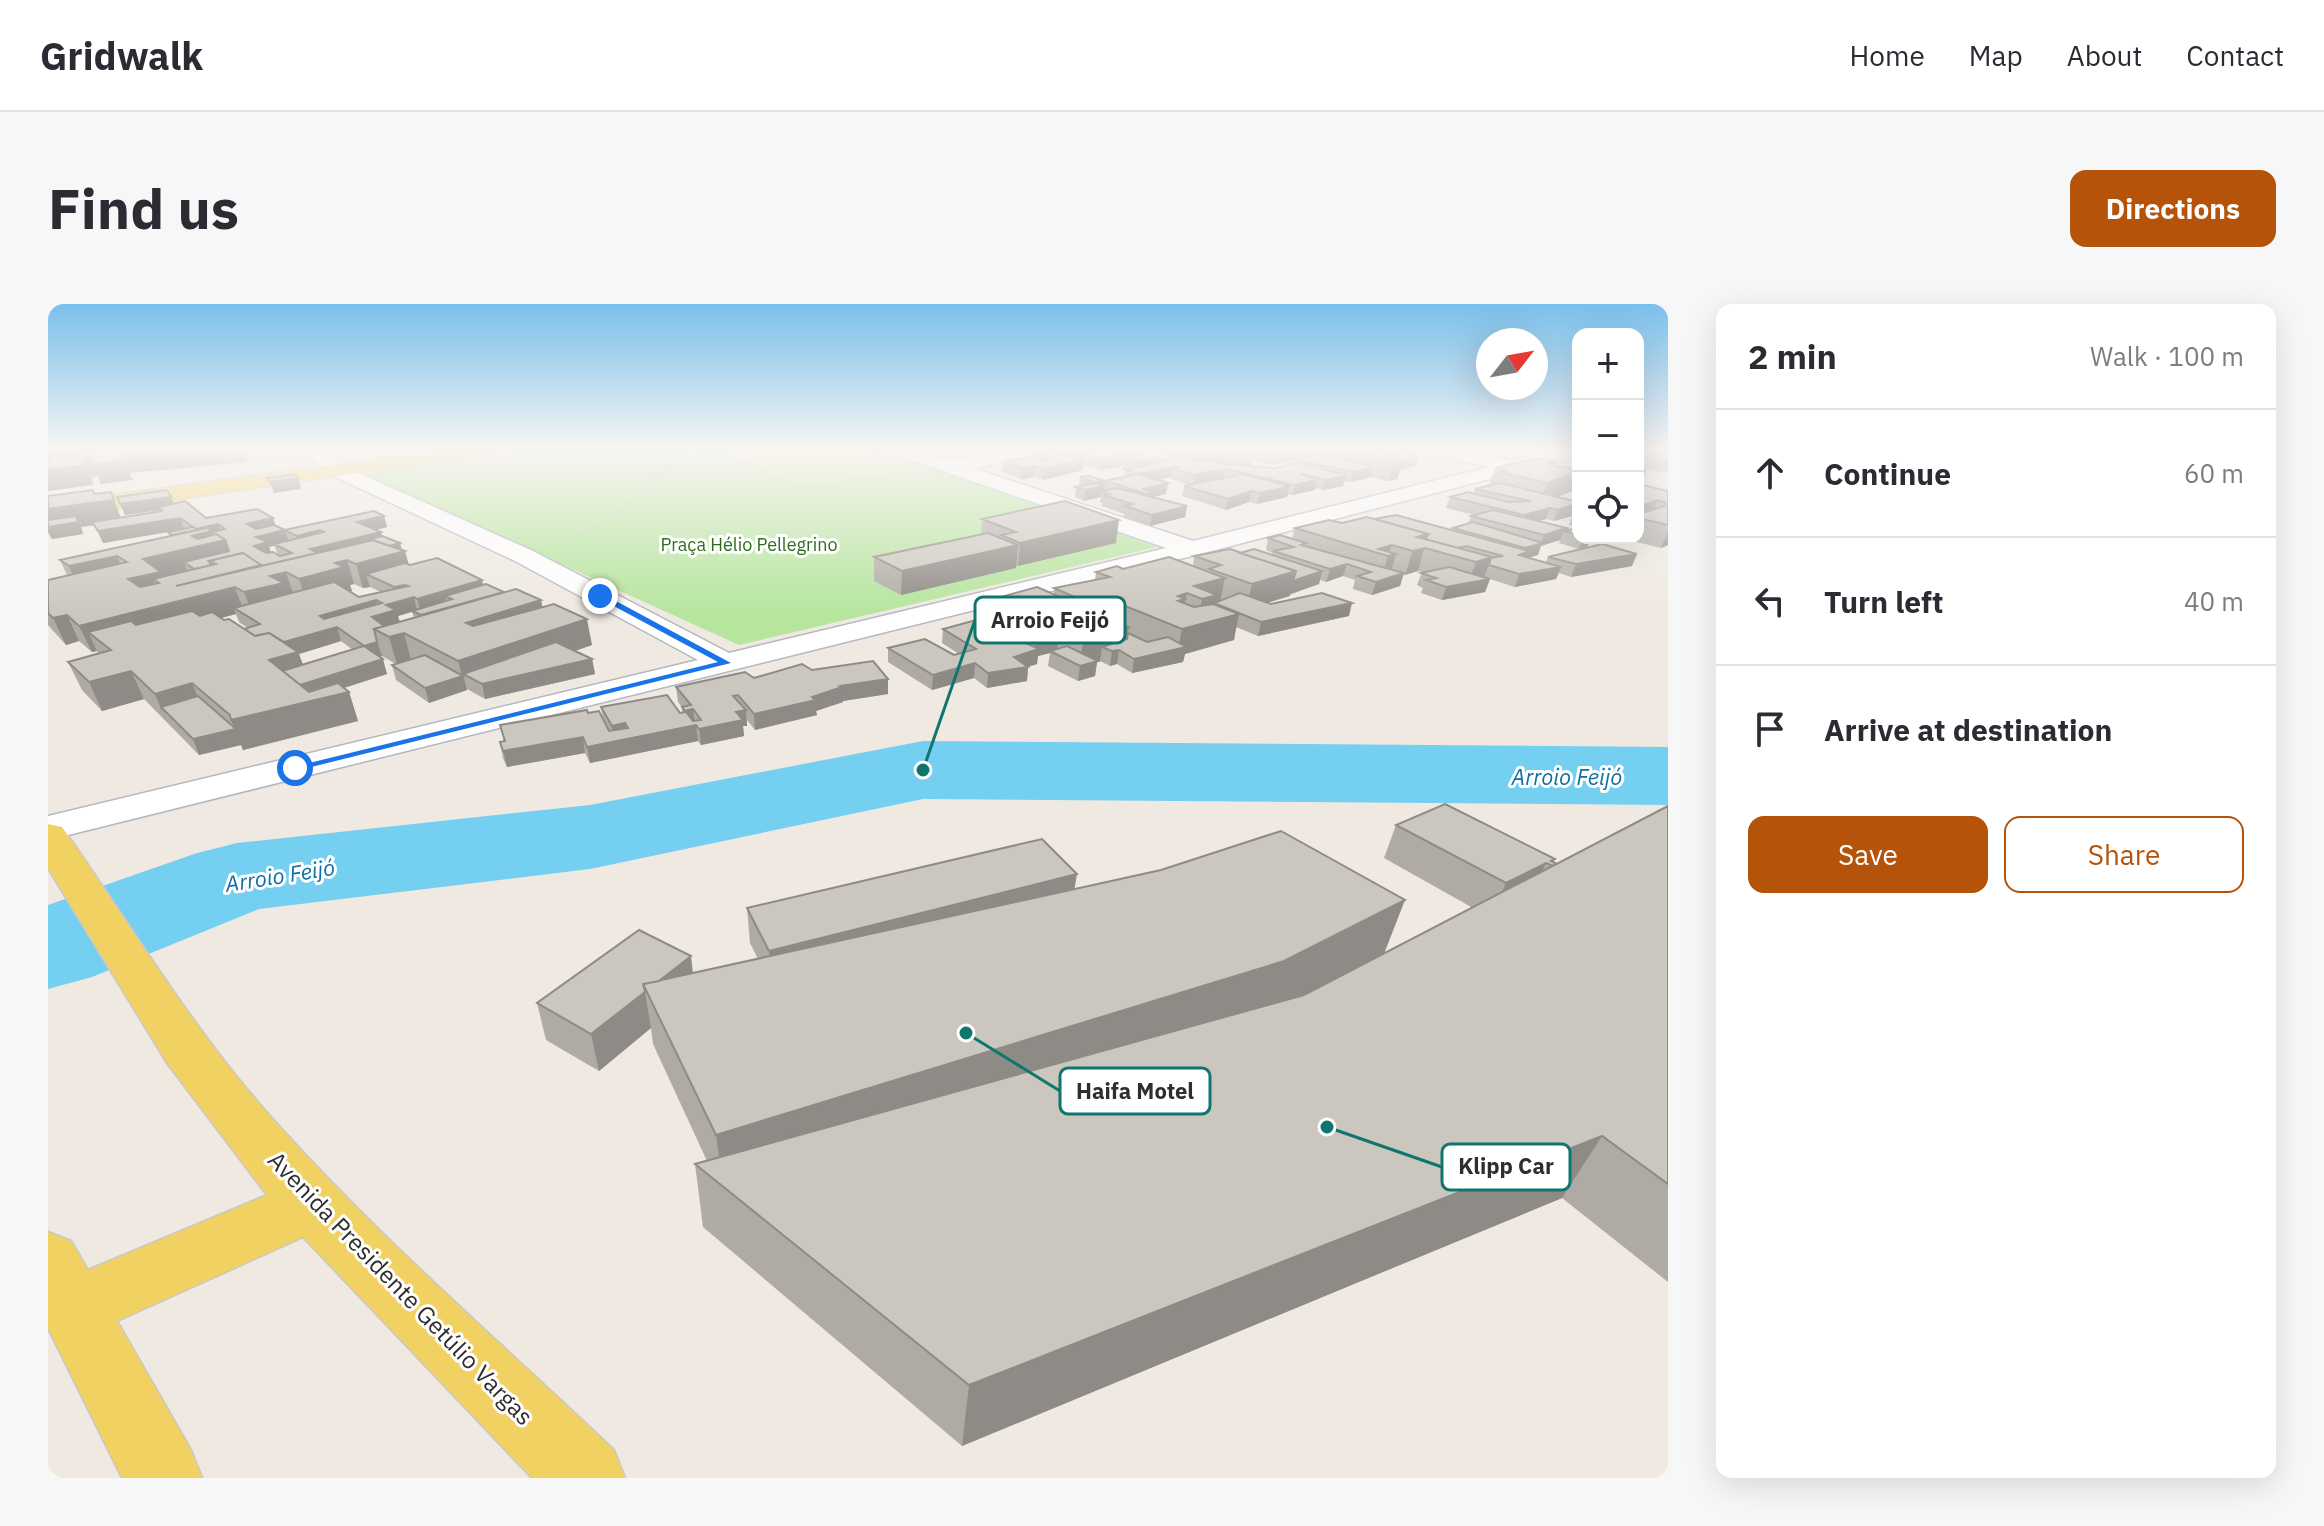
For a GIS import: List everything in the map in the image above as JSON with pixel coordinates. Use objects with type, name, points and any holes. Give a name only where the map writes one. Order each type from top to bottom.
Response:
[{"type":"main road","points":[[48,511],[92,503]]},
{"type":"main road","name":"Avenida Presidente Getúlio Vargas","points":[[54,842],[136,978],[207,1080],[313,1204],[586,1478]]},
{"type":"main road","points":[[163,1478],[61,1284],[313,1204]]},
{"type":"street","points":[[413,503],[524,556],[726,663]]},
{"type":"street","points":[[1054,503],[1192,549]]},
{"type":"street","points":[[54,842],[726,663],[1373,503]]},
{"type":"path","points":[[524,556],[604,524],[629,503]]},
{"type":"green space","name":"Praça Hélio Pellegrino","points":[[426,503],[1031,503],[1157,547],[739,645]]},
{"type":"building","points":[[48,503],[94,503],[48,509]]},
{"type":"building","points":[[187,503],[206,518],[257,509],[273,518],[247,524],[256,529],[274,525],[285,530],[374,511],[384,516],[357,522],[381,532],[310,549],[318,553],[261,566],[243,553],[209,561],[211,566],[194,569],[184,562],[229,551],[225,540],[213,535],[212,532],[225,529],[218,524],[196,529],[180,518],[98,531],[92,522],[162,511],[159,507]],"holes":[[[284,530],[297,536],[320,530],[324,532],[274,544],[292,553],[280,556],[254,546],[268,542],[256,537]]]},
{"type":"building","points":[[1057,503],[1070,503],[1119,520],[1020,543],[1001,535],[1016,532],[982,519]]},
{"type":"building","points":[[1128,503],[1175,503],[1187,506],[1152,515],[1125,506],[1132,504]]},
{"type":"building","points":[[1474,503],[1572,503],[1558,510],[1550,508],[1524,515]]},
{"type":"building","points":[[1668,505],[1668,525],[1644,519],[1644,512]]},
{"type":"building","points":[[1493,510],[1567,528],[1544,535],[1471,516]]},
{"type":"building","points":[[1396,515],[1529,551],[1519,555],[1561,567],[1519,574],[1489,565],[1491,558],[1503,556],[1426,540],[1428,534],[1374,519]]},
{"type":"building","points":[[76,516],[78,522],[48,527],[48,520]]},
{"type":"building","points":[[1367,517],[1428,534],[1417,537],[1492,557],[1476,562],[1425,548],[1413,551],[1392,545],[1379,549],[1396,554],[1388,556],[1295,528],[1329,520],[1342,523]]},
{"type":"building","points":[[1473,522],[1543,543],[1525,548],[1453,528]]},
{"type":"building","points":[[193,527],[197,530],[172,535],[168,532]]},
{"type":"building","points":[[207,528],[212,531],[192,536],[198,539],[216,534],[225,540],[143,559],[161,572],[128,579],[140,587],[159,583],[153,579],[216,564],[209,561],[243,553],[261,565],[176,586],[373,540],[405,551],[356,564],[347,560],[335,563],[344,567],[299,579],[286,572],[270,576],[284,583],[244,592],[235,587],[79,626],[67,615],[53,618],[48,613],[48,580],[127,562],[117,556],[69,566],[60,560]]},
{"type":"building","points":[[988,533],[1018,545],[902,571],[874,557]]},
{"type":"building","points":[[1280,535],[1306,543],[1301,545],[1404,573],[1376,582],[1357,576],[1371,572],[1347,564],[1330,569],[1273,551],[1294,547],[1268,538]]},
{"type":"building","points":[[382,536],[400,543],[390,546],[373,540],[328,549]]},
{"type":"building","points":[[1602,544],[1637,554],[1576,564],[1548,557]]},
{"type":"building","points":[[1230,549],[1296,571],[1252,584],[1209,569],[1221,565],[1194,556]]},
{"type":"building","points":[[1254,549],[1322,571],[1293,581],[1296,571],[1240,553]]},
{"type":"building","points":[[1169,557],[1225,578],[1194,586],[1217,595],[1202,599],[1187,593],[1178,596],[1185,599],[1178,601],[1194,607],[1213,604],[1239,614],[1182,629],[1118,603],[1100,608],[1054,588],[1110,577],[1096,572],[1117,566],[1123,569]]},
{"type":"building","points":[[437,558],[482,580],[386,605],[396,610],[372,617],[384,626],[374,629],[377,642],[364,646],[337,627],[284,642],[269,633],[255,636],[244,629],[260,624],[234,608],[334,582],[359,597],[408,586],[394,587],[366,574]],"holes":[[[376,600],[382,603],[324,619],[320,616]]]},
{"type":"building","points":[[1449,567],[1490,579],[1446,587],[1426,580],[1436,578],[1421,573]]},
{"type":"building","points":[[486,584],[504,592],[421,615],[412,611],[452,599],[445,596]]},
{"type":"building","points":[[1037,587],[1129,627],[1083,640],[1068,633],[1076,631],[1001,597]]},
{"type":"building","points":[[516,589],[541,600],[466,623],[473,626],[554,604],[587,619],[458,661],[404,633],[389,637],[374,629]]},
{"type":"building","points":[[1240,593],[1271,604],[1322,593],[1352,603],[1261,622],[1214,603]]},
{"type":"building","points":[[192,611],[200,616],[212,612],[255,636],[269,633],[298,652],[269,660],[309,692],[338,683],[349,692],[231,720],[230,715],[192,683],[155,694],[131,671],[89,682],[68,662],[111,650],[88,632],[131,621],[136,625]]},
{"type":"building","points":[[1013,615],[1059,637],[1035,644],[989,621]]},
{"type":"building","points":[[976,620],[1039,649],[1014,657],[1028,667],[988,673],[975,663],[933,675],[888,648],[925,639],[954,655],[976,649],[943,629]]},
{"type":"building","points":[[1128,633],[1147,642],[1168,637],[1186,647],[1134,659],[1119,650],[1102,647],[1127,639]]},
{"type":"building","points":[[556,642],[592,659],[482,684],[463,674]]},
{"type":"building","points":[[364,646],[383,659],[300,685],[282,671]]},
{"type":"building","points":[[1067,646],[1098,661],[1080,666],[1050,651]]},
{"type":"building","points":[[425,655],[463,676],[425,688],[392,665]]},
{"type":"building","points":[[873,661],[888,679],[840,686],[812,697],[816,700],[754,714],[738,695],[733,696],[746,710],[736,712],[743,720],[699,729],[696,725],[587,747],[583,737],[503,751],[500,742],[505,741],[500,725],[587,710],[588,713],[599,711],[609,731],[628,728],[625,723],[612,726],[601,707],[667,695],[680,713],[686,712],[693,721],[701,720],[693,709],[685,711],[682,707],[691,705],[676,687],[745,672],[754,678],[802,664],[812,670]]},
{"type":"building","points":[[198,696],[236,729],[193,739],[161,707]]},
{"type":"building","points":[[1445,804],[1555,859],[1551,861],[1557,864],[1546,863],[1506,883],[1396,825]]},
{"type":"building","points":[[1668,806],[1668,1184],[1602,1136],[969,1385],[695,1164],[1304,995]]},
{"type":"building","points":[[1281,831],[1405,900],[1284,961],[716,1135],[643,984],[1161,870]]},
{"type":"building","points":[[1042,839],[1077,874],[769,951],[747,908]]},
{"type":"building","points":[[639,930],[691,956],[659,981],[643,984],[645,992],[591,1034],[537,1003]]},
{"type":"waterway","name":"Arroio Feijó","points":[[48,949],[237,877],[590,837],[923,770],[1668,776]]},
{"type":"place","name":"Arroio Feijó","points":[[923,770]]},
{"type":"place","name":"Haifa Motel","points":[[966,1033]]},
{"type":"place","name":"Klipp Car","points":[[1327,1127]]},
{"type":"route","points":[[295,768],[726,663],[600,596]]}]
